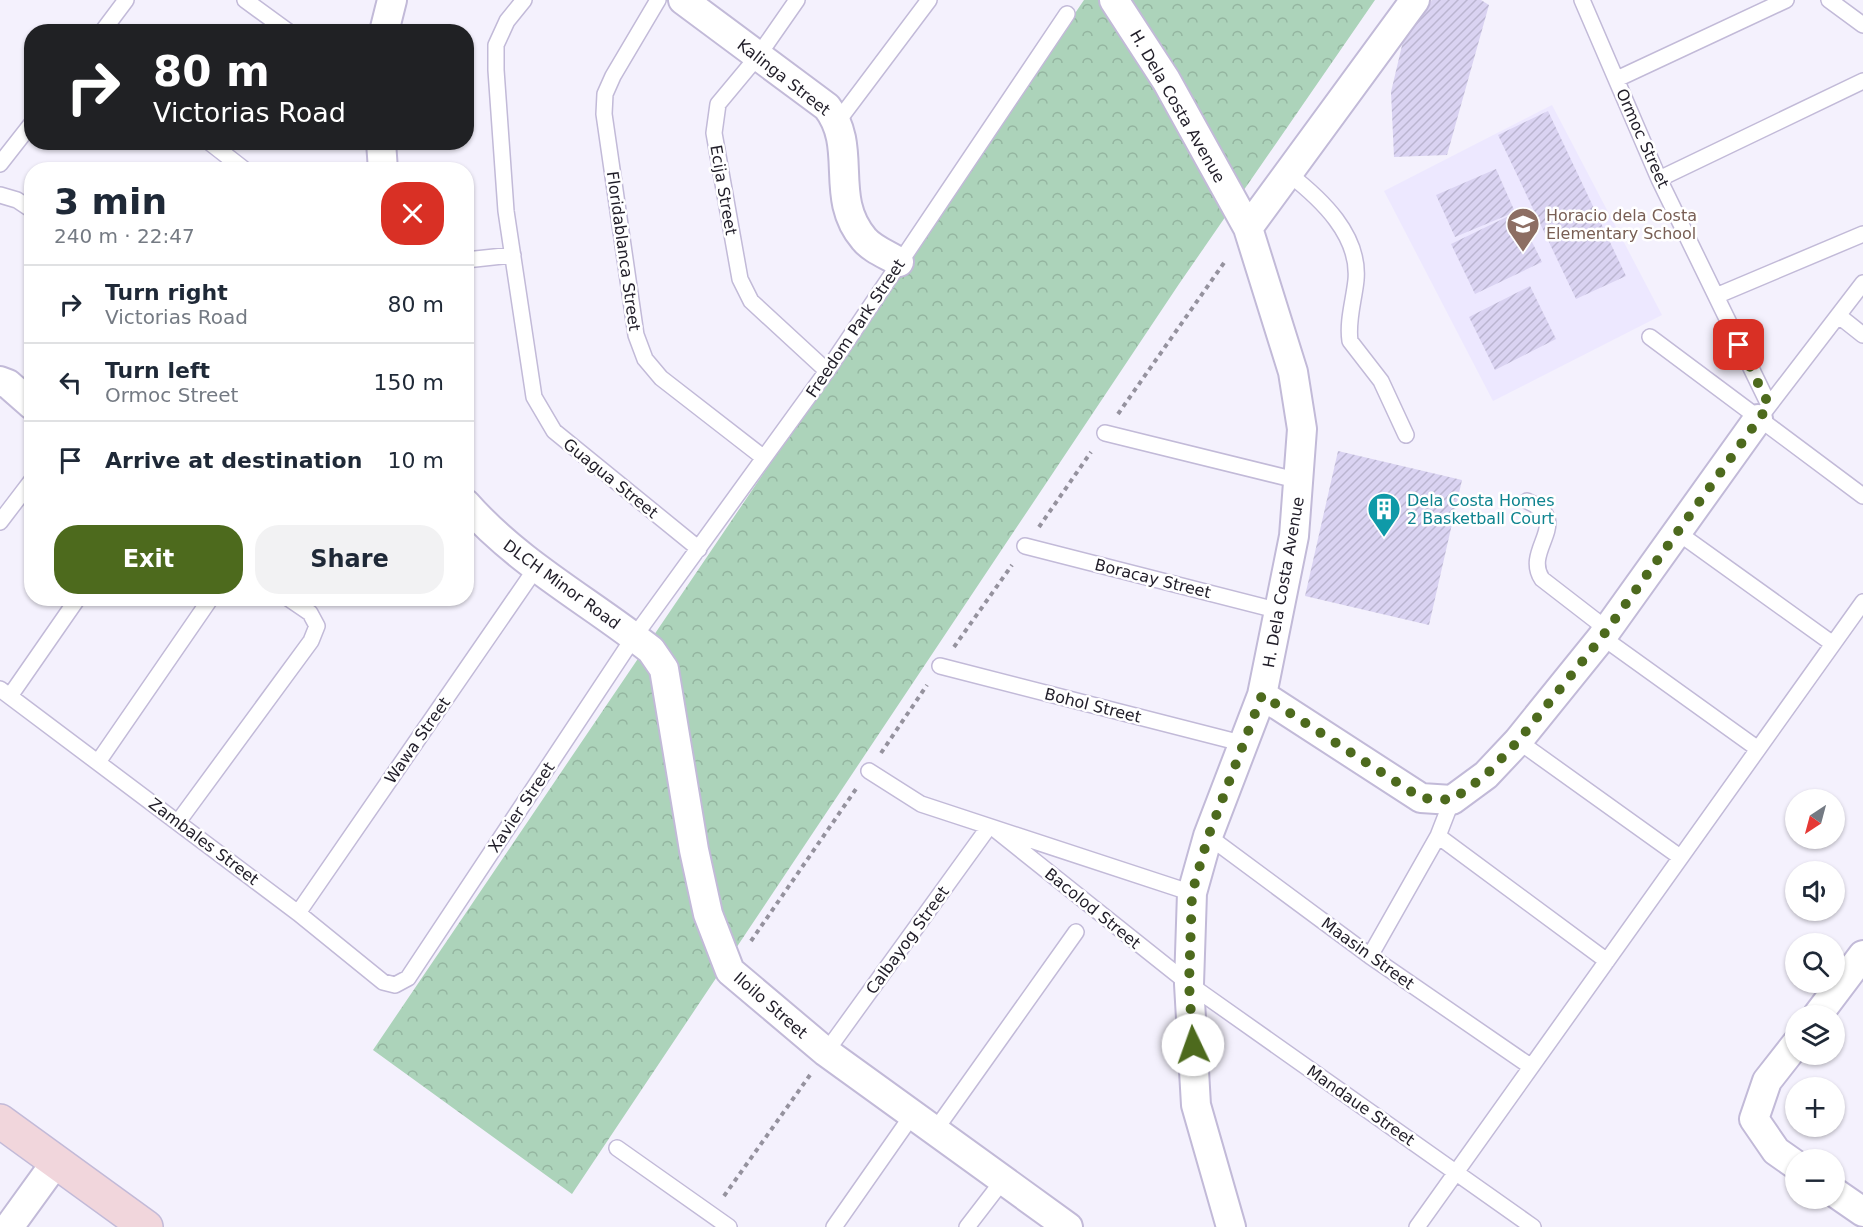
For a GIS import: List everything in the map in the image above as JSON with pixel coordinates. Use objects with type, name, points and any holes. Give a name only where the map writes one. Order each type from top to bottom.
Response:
[{"type":"street","points":[[386,24],[392,0]]},
{"type":"street","name":"Kalinga Street","points":[[683,0],[827,107],[838,121],[842,137],[844,191],[848,216],[865,241],[899,262]]},
{"type":"street","name":"H. Dela Costa Avenue","points":[[1114,0],[1167,80],[1248,228],[1293,372],[1302,429],[1300,481],[1294,536],[1262,695],[1208,837],[1192,893],[1189,984],[1196,1105],[1231,1227]]},
{"type":"street","points":[[1248,228],[1415,0]]},
{"type":"street","points":[[0,381],[8,384],[24,398]]},
{"type":"street","points":[[1262,695],[1421,798],[1452,800],[1486,775],[1518,741],[1605,633],[1764,412]]},
{"type":"street","name":"DLCH Minor Road","points":[[474,513],[491,531],[536,568],[634,637]]},
{"type":"street","name":"Iloilo Street","points":[[634,637],[651,650],[664,669],[706,904],[717,943],[730,971],[826,1052],[1068,1227]]},
{"type":"street","points":[[1825,1005],[1863,955]]},
{"type":"street","points":[[1785,1058],[1767,1081],[1754,1119],[1776,1151],[1785,1157]]},
{"type":"street","points":[[0,1121],[146,1227]]},
{"type":"street","points":[[9,1227],[56,1161]]},
{"type":"street","points":[[1845,1200],[1863,1212]]},
{"type":"lane","points":[[108,24],[126,0]]},
{"type":"lane","points":[[245,0],[278,24]]},
{"type":"lane","name":"Guagua Street","points":[[524,0],[507,21],[496,45],[506,211],[534,397],[554,431],[699,549]]},
{"type":"lane","name":"Floridablanca Street","points":[[658,0],[605,94],[604,114],[636,335],[645,359],[661,378],[764,459]]},
{"type":"lane","name":"Ecija Street","points":[[797,0],[758,56],[718,104],[714,133],[740,279],[751,301],[827,371]]},
{"type":"lane","points":[[838,121],[929,0]]},
{"type":"lane","name":"Ormoc Street","points":[[1582,0],[1659,178],[1716,296],[1764,412]]},
{"type":"lane","points":[[1617,79],[1786,0]]},
{"type":"lane","points":[[1829,0],[1863,25]]},
{"type":"lane","name":"Freedom Park Street","points":[[634,637],[827,371],[1067,14]]},
{"type":"lane","points":[[1659,178],[1863,81]]},
{"type":"lane","points":[[0,164],[24,133]]},
{"type":"lane","points":[[219,150],[234,162]]},
{"type":"lane","points":[[1289,174],[1333,214],[1347,238],[1354,255],[1356,277],[1350,340],[1386,390],[1406,435]]},
{"type":"lane","points":[[0,195],[18,200],[24,204]]},
{"type":"lane","points":[[1716,296],[1863,234]]},
{"type":"lane","points":[[474,259],[513,255]]},
{"type":"lane","points":[[1764,412],[1863,283]]},
{"type":"lane","points":[[1839,316],[1863,334]]},
{"type":"lane","points":[[1650,337],[1764,412],[1863,496]]},
{"type":"lane","points":[[1105,433],[1300,481]]},
{"type":"lane","points":[[0,522],[24,490]]},
{"type":"lane","points":[[1527,501],[1541,507],[1547,515],[1548,530],[1536,560],[1535,569],[1542,579],[1605,633],[1758,749]]},
{"type":"lane","points":[[1677,532],[1833,644]]},
{"type":"lane","name":"Boracay Street","points":[[1025,546],[1280,611]]},
{"type":"lane","name":"Wawa Street","points":[[298,913],[536,568]]},
{"type":"lane","points":[[1417,1227],[1863,602]]},
{"type":"lane","points":[[5,692],[72,606]]},
{"type":"lane","points":[[98,762],[206,606]]},
{"type":"lane","points":[[178,822],[311,640],[317,626],[310,613],[300,606]]},
{"type":"lane","name":"Xavier Street","points":[[408,978],[634,637]]},
{"type":"lane","name":"Bohol Street","points":[[940,666],[1245,744]]},
{"type":"lane","name":"Zambales Street","points":[[5,692],[298,913],[383,982],[395,985],[408,978]]},
{"type":"lane","points":[[1518,741],[1680,857]]},
{"type":"lane","name":"Bacolod Street","points":[[869,771],[921,804],[993,830],[1192,893]]},
{"type":"lane","points":[[1370,956],[1438,836],[1452,800]]},
{"type":"lane","name":"Bacolod Street","points":[[993,830],[1189,984]]},
{"type":"lane","name":"Calbayog Street","points":[[826,1052],[993,830]]},
{"type":"lane","points":[[1438,836],[1607,961]]},
{"type":"lane","name":"Maasin Street","points":[[1208,837],[1370,956],[1530,1066]]},
{"type":"lane","points":[[936,1130],[1076,932]]},
{"type":"lane","name":"Mandaue Street","points":[[1189,984],[1533,1227]]},
{"type":"lane","points":[[834,1227],[912,1114]]},
{"type":"lane","points":[[617,1148],[729,1227]]},
{"type":"lane","points":[[967,1227],[1004,1179]]},
{"type":"path","points":[[730,971],[940,666],[1248,228]]},
{"type":"path","points":[[711,1214],[826,1052]]},
{"type":"shaded area","name":"Horacio dela Costa Elementary School","points":[[1552,105],[1662,315],[1493,401],[1384,191]]},
{"type":"green space","points":[[1084,0],[1375,0],[1179,284],[572,1194],[373,1050]]},
{"type":"building","points":[[1432,0],[1481,0],[1489,5],[1447,155],[1394,157],[1391,92],[1404,37]]},
{"type":"building","points":[[1548,111],[1626,276],[1576,299],[1498,135]]},
{"type":"building","points":[[1496,169],[1515,212],[1455,237],[1436,195]]},
{"type":"building","points":[[1517,212],[1542,262],[1475,294],[1451,244]]},
{"type":"building","points":[[1530,286],[1556,339],[1495,370],[1469,317]]},
{"type":"building","name":"Dela Costa Homes 2 Basketball Court","points":[[1338,451],[1462,480],[1429,625],[1305,596]]},
{"type":"place","name":"Horacio dela Costa Elementary School","points":[[1523,253]]},
{"type":"place","name":"Dela Costa Homes 2 Basketball Court","points":[[1384,538]]},
{"type":"route","points":[[1193,1045],[1189,984],[1192,893],[1208,837],[1262,695],[1421,798],[1452,800],[1470,788],[1486,775],[1518,741],[1602,637],[1769,405],[1739,345]]}]
